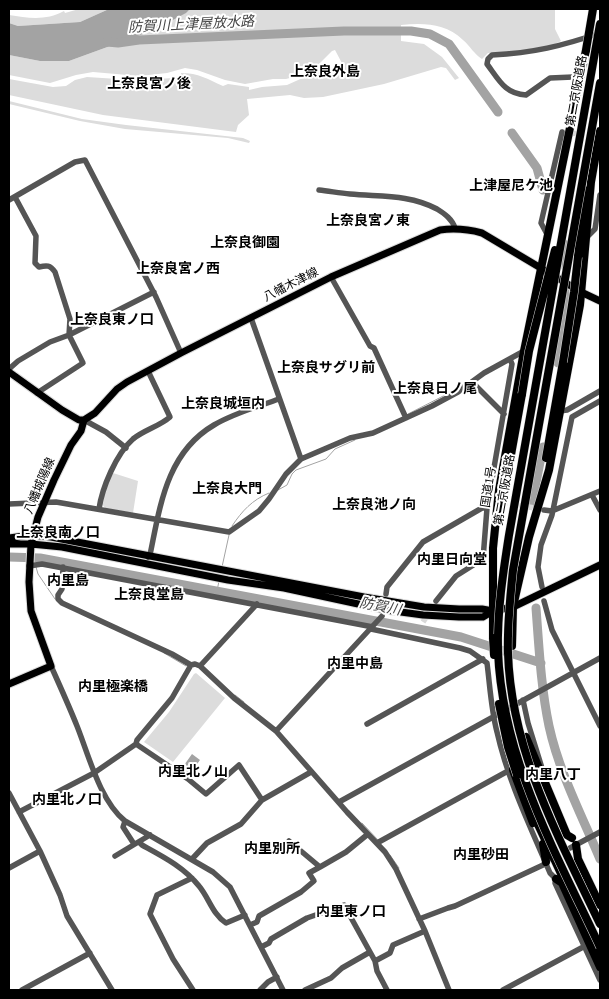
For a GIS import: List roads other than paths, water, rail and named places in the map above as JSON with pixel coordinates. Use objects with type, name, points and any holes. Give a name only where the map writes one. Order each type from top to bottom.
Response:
[{"type":"highway","name":"国道1号","points":[[593,9],[548,236],[545,270],[524,351],[499,490],[493,548],[493,638],[499,702],[505,734],[518,779],[532,817],[600,956]]},
{"type":"highway","name":"第二京阪道路","points":[[600,24],[509,534],[500,599],[498,653],[508,722],[523,777],[543,827],[600,947]]},
{"type":"highway","name":"第二京阪道路","points":[[600,83],[513,570],[509,600],[508,654],[516,717],[532,773],[552,824],[600,924]]},
{"type":"highway","points":[[600,131],[591,182],[578,290],[580,305],[542,507],[529,537],[514,607],[512,646],[516,697],[535,771],[600,918]]},
{"type":"highway","points":[[493,548],[529,351],[561,227],[580,140]]},
{"type":"highway","points":[[542,507],[549,439],[574,292],[588,151]]},
{"type":"highway","points":[[552,809],[567,836],[575,843],[578,859],[600,905]]},
{"type":"highway","points":[[532,817],[549,860]]},
{"type":"highway","points":[[556,878],[562,883],[600,966]]},
{"type":"main road","name":"八幡木津線","points":[[84,420],[95,413],[117,389],[181,353],[331,277],[440,230],[465,228],[482,233],[578,290],[600,300]]},
{"type":"main road","points":[[9,370],[73,417],[84,420]]},
{"type":"main road","name":"八幡城陽線","points":[[51,666],[31,611],[30,547],[32,534],[45,502],[71,444],[81,431],[84,420]]},
{"type":"main road","points":[[9,538],[32,534],[364,597],[424,607],[493,611]]},
{"type":"main road","points":[[9,544],[30,547],[62,547],[228,580],[284,588],[370,607],[423,615],[483,617],[493,611],[514,607],[600,565]]},
{"type":"main road","points":[[9,684],[51,666]]},
{"type":"street","points":[[572,76],[550,78],[526,95],[512,93],[503,86],[487,64],[488,58],[492,55],[524,53],[561,46],[600,33]]},
{"type":"street","points":[[548,236],[541,223],[562,132]]},
{"type":"street","points":[[37,392],[83,363],[69,335],[70,319],[55,272],[47,265],[39,267],[35,263],[36,236],[12,199],[75,162],[85,160],[154,292],[181,353]]},
{"type":"street","points":[[319,190],[349,194],[396,196],[421,202],[431,205],[446,215],[453,222],[455,228]]},
{"type":"street","points":[[585,239],[595,229],[600,195]]},
{"type":"street","points":[[331,277],[370,346],[374,348],[406,418]]},
{"type":"street","points":[[9,370],[18,361],[44,346],[154,292]]},
{"type":"street","points":[[250,318],[301,459]]},
{"type":"street","points":[[9,504],[56,502],[229,532],[259,511],[286,474],[301,459],[350,438],[373,433],[432,406],[524,351]]},
{"type":"street","points":[[436,601],[456,576],[483,559],[486,508],[491,500],[512,364],[510,359]]},
{"type":"street","points":[[99,509],[102,491],[126,448],[133,440],[170,417],[148,371]]},
{"type":"street","points":[[472,382],[504,414]]},
{"type":"street","points":[[560,411],[567,410],[600,391]]},
{"type":"street","points":[[135,562],[144,560],[150,555],[166,483],[181,457],[194,442],[212,426],[231,416],[279,399]]},
{"type":"street","points":[[542,587],[538,568],[541,545],[552,515],[572,417],[600,401]]},
{"type":"street","points":[[84,420],[106,432],[126,448]]},
{"type":"street","points":[[542,507],[552,511],[600,491]]},
{"type":"street","points":[[592,495],[600,510]]},
{"type":"street","points":[[386,594],[387,587],[423,542],[486,508]]},
{"type":"street","points":[[29,566],[42,564],[63,567],[257,604],[460,648],[470,651],[483,659],[487,663],[493,717],[508,771],[528,824],[549,860],[550,872],[556,878],[555,884],[600,980]]},
{"type":"street","points":[[63,567],[62,589],[58,595],[58,599],[62,603],[172,654],[191,665],[200,666],[234,698],[276,731],[311,772],[378,843],[396,869],[425,931],[449,990]]},
{"type":"street","points":[[544,601],[552,630],[600,726]]},
{"type":"street","points":[[200,666],[257,604]]},
{"type":"street","points":[[276,731],[382,616]]},
{"type":"street","points":[[339,802],[600,658]]},
{"type":"street","points":[[367,724],[483,659]]},
{"type":"street","points":[[19,812],[94,773],[136,744],[137,740],[172,698],[191,665]]},
{"type":"street","points":[[51,666],[77,726],[94,773],[114,810],[125,821],[213,872],[230,887],[283,990]]},
{"type":"street","points":[[523,700],[528,723],[544,773],[575,843],[600,832]]},
{"type":"street","points":[[136,744],[188,778],[206,794],[239,765],[262,800]]},
{"type":"street","points":[[378,843],[508,771]]},
{"type":"street","points":[[192,859],[207,843],[241,824],[262,800],[311,772]]},
{"type":"street","points":[[9,793],[40,851],[60,895],[63,909],[112,990]]},
{"type":"street","points":[[125,821],[122,827],[136,843],[172,862],[200,886],[218,917],[223,921],[226,923],[245,915]]},
{"type":"street","points":[[250,925],[257,922],[259,916],[301,892],[314,882],[309,873],[346,852],[368,834]]},
{"type":"street","points":[[115,856],[150,835]]},
{"type":"street","points":[[289,841],[320,867]]},
{"type":"street","points":[[9,868],[40,851]]},
{"type":"street","points":[[419,920],[455,906],[543,865],[549,860]]},
{"type":"street","points":[[192,878],[157,895],[150,914],[173,960],[193,990]]},
{"type":"street","points":[[261,947],[307,918],[344,905],[375,961],[377,971],[387,990]]},
{"type":"street","points":[[375,961],[390,953],[393,945],[425,931]]},
{"type":"street","points":[[503,990],[585,946]]},
{"type":"street","points":[[22,990],[90,952]]},
{"type":"street","points":[[305,990],[330,978],[342,968],[370,952]]},
{"type":"street","points":[[260,990],[268,982],[277,978]]},
{"type":"waterway","name":"防賀川上津屋放水路","points":[[107,42],[118,43],[139,40],[344,31],[411,31],[430,34],[449,44],[498,112]]},
{"type":"waterway","name":"防賀川上津屋放水路","points":[[512,133],[537,168],[543,190]]},
{"type":"waterway","name":"防賀川上津屋放水路","points":[[564,244],[566,268]]},
{"type":"waterway","name":"防賀川上津屋放水路","points":[[558,363],[565,321],[565,288]]},
{"type":"waterway","points":[[408,414],[455,390],[468,381]]},
{"type":"waterway","points":[[278,490],[287,485],[296,470],[326,459],[335,449],[355,440]]},
{"type":"waterway","name":"防賀川上津屋放水路","points":[[532,503],[543,447]]},
{"type":"waterway","points":[[232,526],[248,506],[269,493]]},
{"type":"waterway","points":[[222,567],[229,535]]},
{"type":"waterway","name":"防賀川","points":[[9,557],[40,558],[461,637],[541,663]]},
{"type":"waterway","name":"防賀川","points":[[37,558],[37,563]]},
{"type":"waterway","points":[[36,567],[38,574],[55,599]]},
{"type":"waterway","points":[[217,591],[219,581]]},
{"type":"waterway","name":"防賀川","points":[[536,608],[544,697],[553,743],[572,794],[600,859]]},
{"type":"waterway","points":[[164,653],[186,666]]},
{"type":"waterway","points":[[235,695],[244,702]]},
{"type":"waterway","points":[[362,823],[378,840]]},
{"type":"waterway","points":[[390,855],[399,868]]},
{"type":"tunnel","points":[[562,132],[600,136]]},
{"type":"tunnel","points":[[494,501],[540,509]]},
{"type":"tunnel","points":[[423,622],[434,605]]},
{"type":"district","name":"上奈良外島","points":[[325,72]]},
{"type":"district","name":"上奈良宮ノ後","points":[[149,84]]},
{"type":"district","name":"上津屋尼ケ池","points":[[511,186]]},
{"type":"district","name":"上奈良宮ノ東","points":[[368,221]]},
{"type":"district","name":"上奈良御園","points":[[245,243]]},
{"type":"district","name":"上奈良宮ノ西","points":[[178,269]]},
{"type":"district","name":"上奈良東ノ口","points":[[112,320]]},
{"type":"district","name":"上奈良サグリ前","points":[[326,368]]},
{"type":"district","name":"上奈良日ノ尾","points":[[435,389]]},
{"type":"district","name":"上奈良城垣内","points":[[223,404]]},
{"type":"district","name":"上奈良大門","points":[[227,489]]},
{"type":"district","name":"上奈良池ノ向","points":[[374,505]]},
{"type":"district","name":"上奈良南ノ口","points":[[58,533]]},
{"type":"district","name":"内里日向堂","points":[[452,560]]},
{"type":"district","name":"内里島","points":[[68,581]]},
{"type":"district","name":"上奈良堂島","points":[[149,595]]},
{"type":"district","name":"内里中島","points":[[355,664]]},
{"type":"district","name":"内里極楽橋","points":[[113,687]]},
{"type":"district","name":"内里北ノ山","points":[[193,772]]},
{"type":"district","name":"内里八丁","points":[[553,775]]},
{"type":"district","name":"内里北ノ口","points":[[67,800]]},
{"type":"district","name":"内里別所","points":[[272,849]]},
{"type":"district","name":"内里砂田","points":[[481,855]]},
{"type":"district","name":"内里東ノ口","points":[[351,912]]}]
